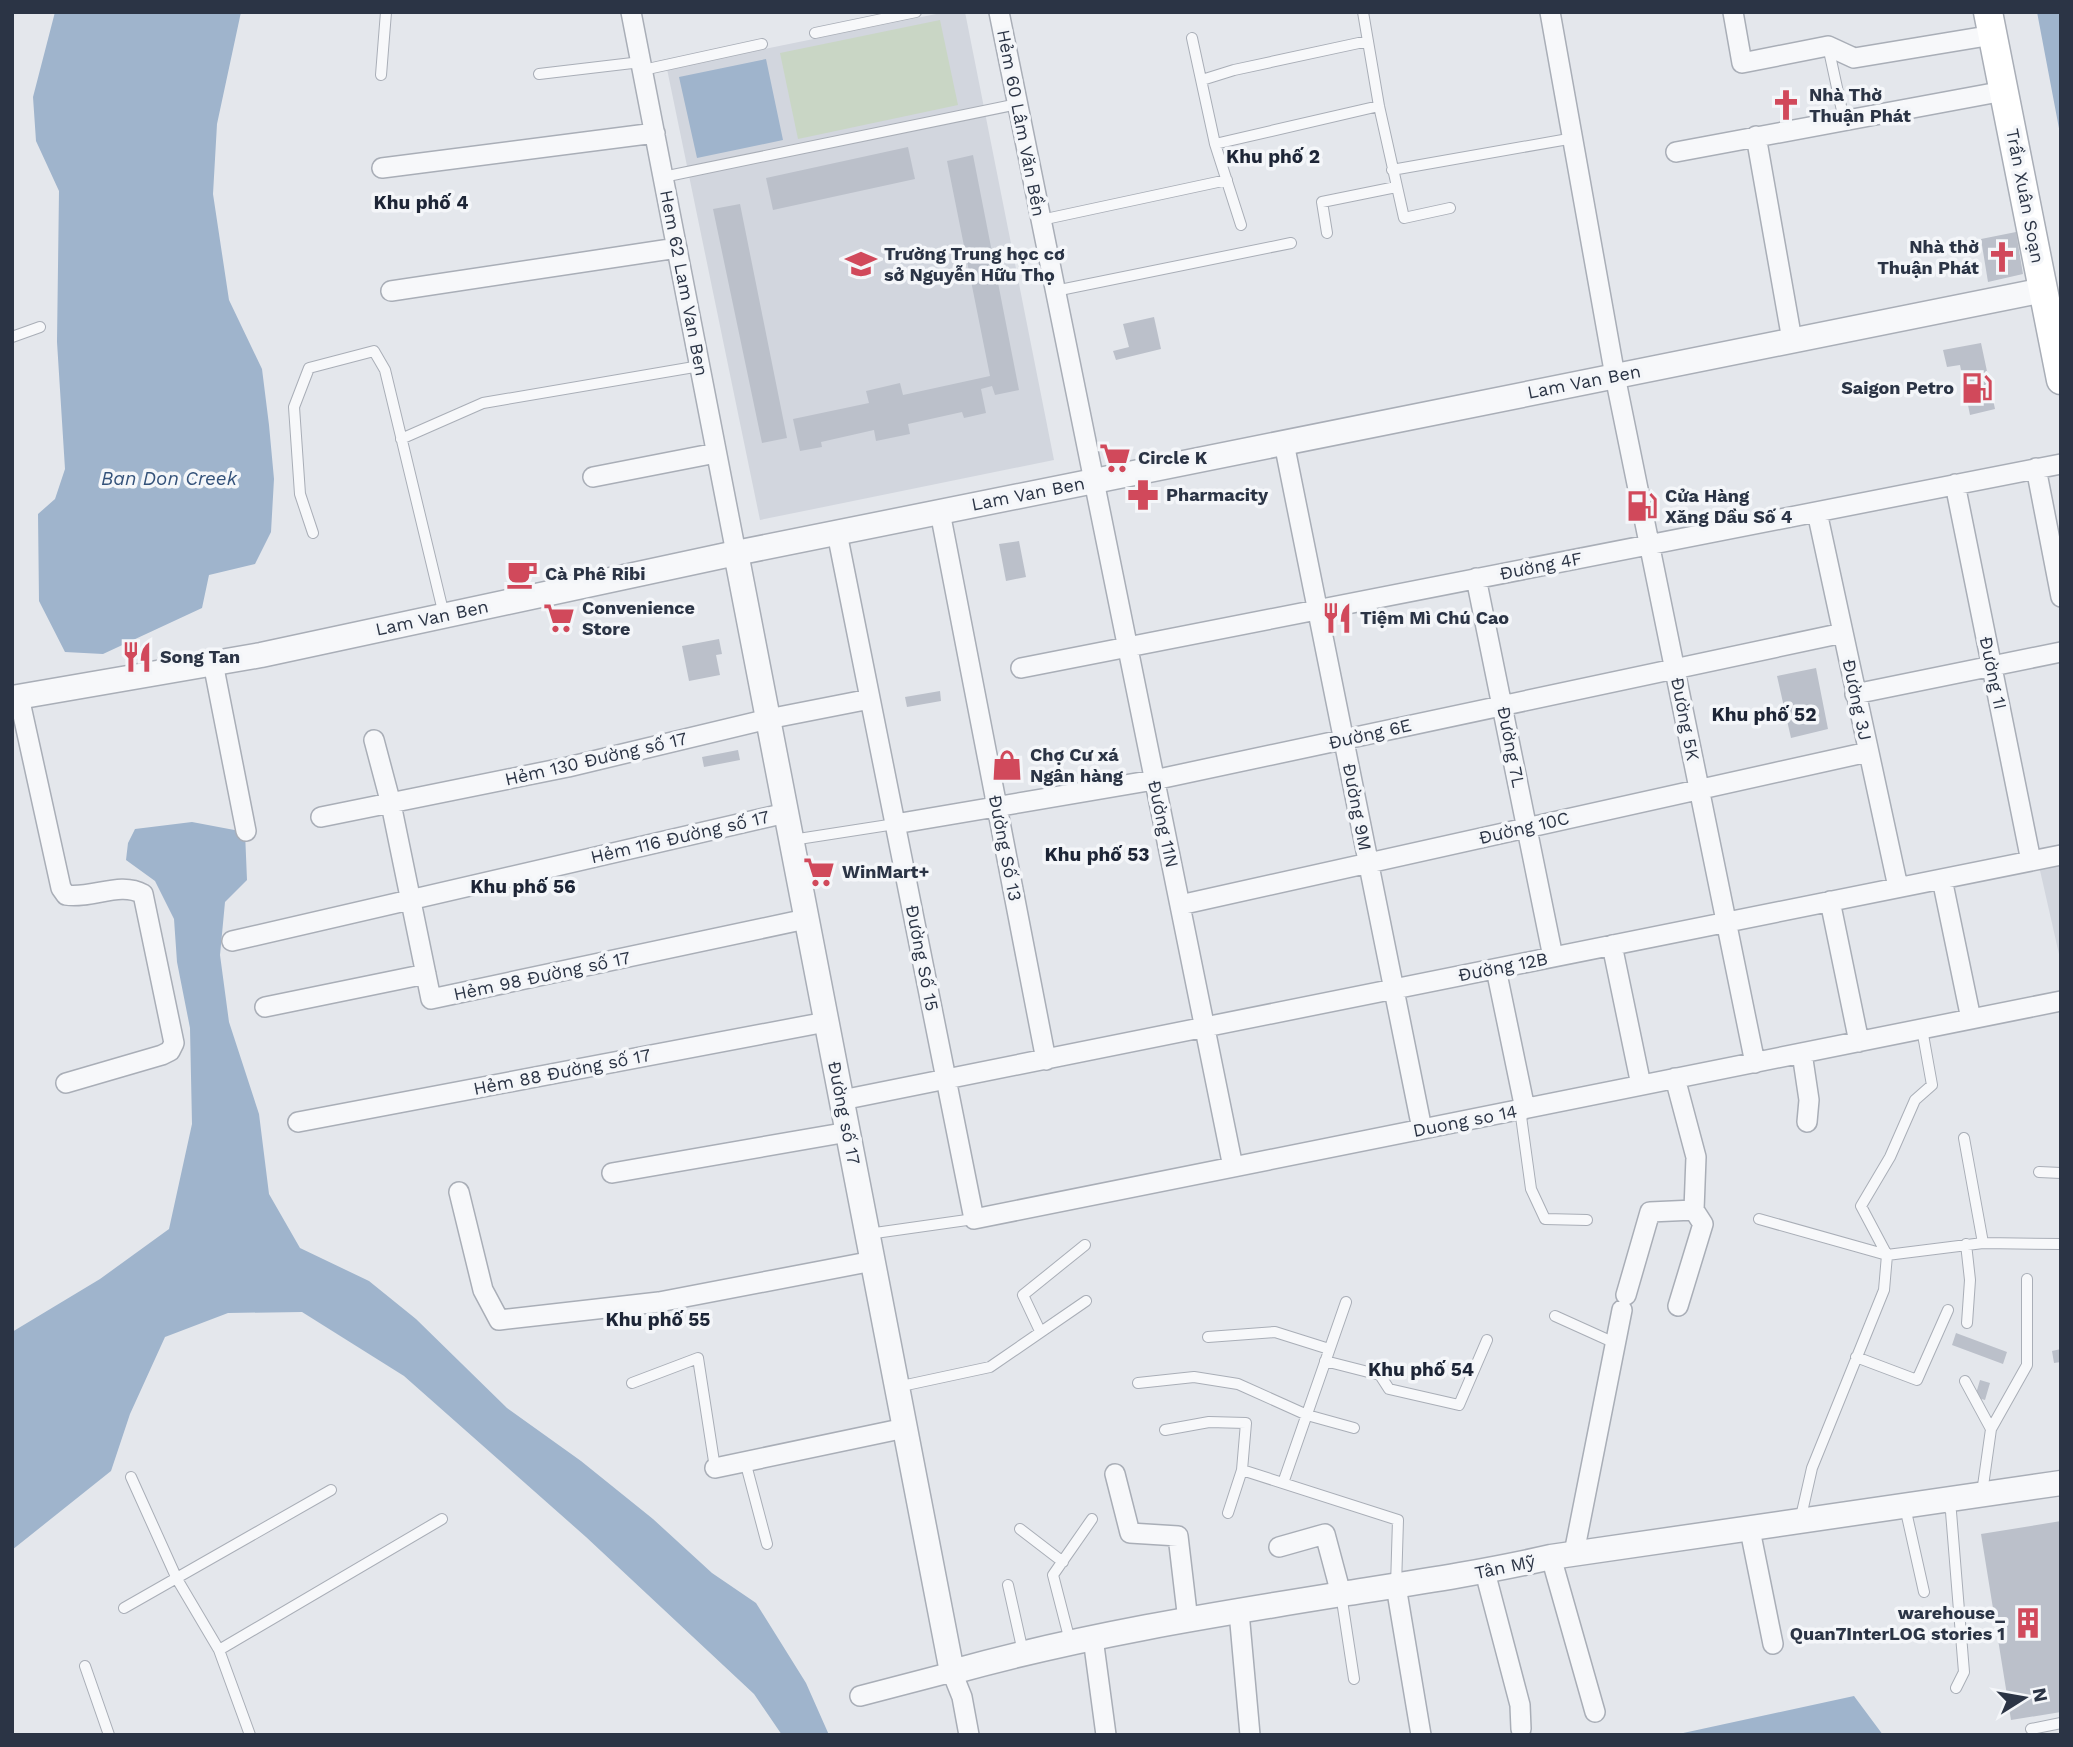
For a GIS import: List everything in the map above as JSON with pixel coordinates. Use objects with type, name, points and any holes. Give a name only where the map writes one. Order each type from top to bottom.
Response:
[{"type":"main road","name":"Trần Xuân Soạn","points":[[1991,23],[2061,380]]},
{"type":"street","name":"Hem 62 Lam Van Ben","points":[[631,12],[736,553]]},
{"type":"street","name":"Hẻm 60 Lâm Văn Bền","points":[[999,12],[1094,481]]},
{"type":"street","name":"Đường 5K","points":[[1550,12],[1615,376],[1755,1063]]},
{"type":"street","points":[[1732,12],[1742,63],[1828,46],[1854,58],[1991,23]]},
{"type":"street","points":[[1676,152],[2004,92]]},
{"type":"street","points":[[382,168],[655,133]]},
{"type":"street","points":[[1756,136],[1792,341]]},
{"type":"street","points":[[391,291],[677,248]]},
{"type":"street","name":"Lam Van Ben","points":[[16,697],[213,663],[736,553],[2044,290]]},
{"type":"street","name":"Đường 9M","points":[[1284,443],[1422,1129]]},
{"type":"street","points":[[593,477],[716,453]]},
{"type":"street","name":"Đường 4F","points":[[1021,668],[2061,464]]},
{"type":"street","points":[[2035,468],[2061,597]]},
{"type":"street","name":"Đường 11N","points":[[1094,481],[1233,1167]]},
{"type":"street","name":"Đường 1I","points":[[1955,484],[2031,861]]},
{"type":"street","name":"Đường Số 13","points":[[940,512],[1046,1060]]},
{"type":"street","name":"Đường 3J","points":[[1816,512],[1898,887]]},
{"type":"street","name":"Đường Số 15","points":[[837,533],[974,1219]]},
{"type":"street","name":"Đường số 17","points":[[736,553],[952,1672]]},
{"type":"street","name":"Đường 7L","points":[[1476,578],[1553,957]]},
{"type":"street","name":"Đường 6E","points":[[895,824],[1154,780],[1843,633]]},
{"type":"street","points":[[1855,694],[2061,652]]},
{"type":"street","points":[[213,663],[246,831]]},
{"type":"street","points":[[16,697],[61,888],[66,895],[78,897],[132,888],[143,894],[174,1043],[170,1051],[162,1055],[66,1083]]},
{"type":"street","name":"Hẻm 130 Đường số 17","points":[[321,817],[577,765],[768,719],[870,699]]},
{"type":"street","name":"Hẻm 98 Đường số 17","points":[[374,740],[391,804],[431,999],[806,919]]},
{"type":"street","name":"Đường 10C","points":[[1180,905],[1868,752]]},
{"type":"street","name":"Hẻm 116 Đường số 17","points":[[411,900],[786,813]]},
{"type":"street","name":"Đường 12B","points":[[842,1100],[2061,855]]},
{"type":"street","points":[[1942,878],[1971,1019]]},
{"type":"street","points":[[232,941],[411,900]]},
{"type":"street","points":[[1830,901],[1858,1042]]},
{"type":"street","points":[[1612,945],[1641,1085]]},
{"type":"street","points":[[1496,969],[1523,1109]]},
{"type":"street","points":[[265,1007],[426,974]]},
{"type":"street","name":"Duong so 14","points":[[974,1219],[2061,1002]]},
{"type":"street","name":"Hẻm 88 Đường số 17","points":[[298,1122],[826,1022]]},
{"type":"street","points":[[1802,1053],[1809,1100],[1807,1122]]},
{"type":"street","points":[[1675,1079],[1696,1157],[1694,1210],[1703,1224],[1678,1306]]},
{"type":"street","points":[[612,1173],[848,1132]]},
{"type":"street","points":[[459,1192],[483,1290],[499,1320],[659,1302],[873,1261]]},
{"type":"street","points":[[1595,1712],[1562,1555],[1617,1344],[1624,1303],[1650,1212],[1694,1210]]},
{"type":"street","points":[[715,1468],[905,1429]]},
{"type":"street","points":[[1115,1474],[1130,1533],[1178,1536],[1188,1621]]},
{"type":"street","name":"Tân Mỹ","points":[[952,1672],[1023,1652],[1081,1640],[1341,1594],[1485,1572],[1562,1555],[1750,1530],[2061,1483]]},
{"type":"street","points":[[1750,1530],[1773,1644]]},
{"type":"street","points":[[1279,1547],[1325,1534],[1341,1594]]},
{"type":"street","points":[[1485,1572],[1520,1705],[1521,1729]]},
{"type":"street","points":[[1396,1586],[1421,1735]]},
{"type":"street","points":[[1238,1612],[1250,1735]]},
{"type":"street","points":[[1081,1640],[1107,1735]]},
{"type":"street","points":[[860,1696],[952,1672],[962,1697],[969,1735]]},
{"type":"lane","points":[[382,75],[386,12]]},
{"type":"lane","points":[[815,33],[916,12]]},
{"type":"lane","points":[[1363,12],[1379,106],[1404,218],[1450,208]]},
{"type":"lane","points":[[1192,38],[1215,145],[1241,225]]},
{"type":"lane","points":[[1202,80],[1234,70],[1368,41]]},
{"type":"lane","points":[[539,74],[642,66],[762,44]]},
{"type":"lane","points":[[1828,46],[1844,120]]},
{"type":"lane","points":[[663,177],[1017,104]]},
{"type":"lane","points":[[1215,145],[1379,106]]},
{"type":"lane","points":[[1392,170],[1574,138]]},
{"type":"lane","points":[[1041,220],[1227,180]]},
{"type":"lane","points":[[1327,233],[1322,202],[1396,187]]},
{"type":"lane","points":[[1055,291],[1291,243]]},
{"type":"lane","points":[[12,337],[40,327]]},
{"type":"lane","points":[[313,533],[300,494],[294,407],[309,368],[374,351],[385,370],[444,616]]},
{"type":"lane","points":[[401,439],[483,403],[700,366]]},
{"type":"lane","points":[[791,840],[895,824]]},
{"type":"lane","points":[[1800,1521],[1812,1468],[1884,1290],[1887,1255],[1861,1206],[1890,1157],[1915,1100],[1932,1085],[1922,1029]]},
{"type":"lane","points":[[1523,1109],[1531,1189],[1545,1219],[1587,1220]]},
{"type":"lane","points":[[1964,1138],[1983,1242]]},
{"type":"lane","points":[[2039,1172],[2061,1174]]},
{"type":"lane","name":"Duong so 14","points":[[867,1234],[974,1219]]},
{"type":"lane","points":[[1759,1219],[1887,1255],[1983,1242],[2060,1247]]},
{"type":"lane","points":[[1966,1244],[1970,1280],[1967,1323]]},
{"type":"lane","points":[[1040,1331],[1023,1295],[1084,1245]]},
{"type":"lane","points":[[1982,1494],[1991,1429],[2027,1365],[2028,1279]]},
{"type":"lane","points":[[897,1387],[990,1367],[1086,1301]]},
{"type":"lane","points":[[1283,1483],[1346,1302]]},
{"type":"lane","points":[[1856,1357],[1917,1380],[1948,1310]]},
{"type":"lane","points":[[1555,1317],[1617,1344]]},
{"type":"lane","points":[[1208,1337],[1275,1332],[1329,1349]]},
{"type":"lane","points":[[1325,1361],[1380,1375],[1389,1389],[1459,1405],[1487,1340]]},
{"type":"lane","points":[[632,1383],[698,1358],[715,1468]]},
{"type":"lane","points":[[1138,1383],[1194,1377],[1238,1384],[1307,1415],[1354,1428]]},
{"type":"lane","points":[[1965,1381],[1991,1429]]},
{"type":"lane","points":[[1165,1430],[1209,1422],[1246,1423],[1242,1470],[1228,1513]]},
{"type":"lane","points":[[745,1461],[767,1544]]},
{"type":"lane","points":[[1242,1470],[1398,1520],[1396,1586]]},
{"type":"lane","points":[[131,1476],[177,1579],[219,1650],[250,1735]]},
{"type":"lane","points":[[124,1608],[331,1490]]},
{"type":"lane","points":[[1946,1500],[1951,1512],[1964,1672],[1956,1688]]},
{"type":"lane","points":[[1905,1506],[1924,1592]]},
{"type":"lane","points":[[219,1650],[442,1519]]},
{"type":"lane","points":[[1081,1640],[1053,1575],[1092,1519]]},
{"type":"lane","points":[[1020,1529],[1063,1562]]},
{"type":"lane","points":[[1008,1585],[1023,1652]]},
{"type":"lane","points":[[1341,1594],[1354,1679]]},
{"type":"lane","points":[[85,1666],[108,1735]]},
{"type":"lane","points":[[2031,1729],[2061,1723]]},
{"type":"shaded area","name":"Trường Trung học cơ sở Nguyễn Hữu Thọ","points":[[946,12],[965,12],[1054,460],[760,520],[667,69]]},
{"type":"shaded area","points":[[2061,861],[2061,963],[2039,866]]},
{"type":"green space","points":[[940,20],[958,105],[798,139],[780,53]]},
{"type":"water","name":"Ban Don Creek","points":[[55,12],[241,12],[217,124],[213,194],[229,300],[262,369],[274,479],[271,532],[255,564],[209,575],[202,608],[103,654],[65,652],[39,601],[38,514],[55,499],[65,469],[57,342],[59,191],[36,141],[33,97]]},
{"type":"water","points":[[2037,12],[2061,12],[2061,139]]},
{"type":"water","points":[[766,59],[783,140],[697,158],[679,77]]},
{"type":"water","points":[[192,822],[245,832],[247,880],[225,902],[220,955],[229,1022],[259,1114],[269,1194],[300,1248],[369,1281],[416,1319],[507,1408],[581,1461],[653,1519],[712,1573],[756,1603],[806,1683],[829,1735],[782,1735],[754,1694],[586,1537],[404,1376],[302,1312],[228,1313],[165,1337],[130,1414],[111,1471],[12,1550],[12,1332],[100,1279],[169,1229],[192,1124],[190,1028],[177,962],[174,919],[155,881],[126,860],[128,843],[135,829]]},
{"type":"water","points":[[1854,1696],[1883,1735],[1674,1735]]},
{"type":"building","points":[[908,147],[915,179],[773,210],[766,178]]},
{"type":"building","name":"Trường Trung học cơ sở Nguyễn Hữu Thọ","points":[[973,155],[1019,390],[995,395],[992,386],[981,389],[986,413],[964,418],[962,412],[908,424],[910,434],[876,441],[874,430],[821,442],[822,447],[800,451],[793,419],[869,403],[866,391],[900,383],[903,395],[990,376],[947,161]]},
{"type":"building","points":[[740,204],[787,438],[762,443],[713,209]]},
{"type":"building","name":"Nhà thờ Thuận Phát","points":[[2016,232],[2023,274],[1988,282],[1981,239]]},
{"type":"building","points":[[1154,317],[1161,349],[1116,360],[1113,351],[1129,347],[1123,324]]},
{"type":"building","name":"Saigon Petro","points":[[1981,343],[1995,409],[1970,415],[1960,365],[1947,367],[1943,350]]},
{"type":"building","points":[[1019,541],[1026,577],[1006,581],[999,544]]},
{"type":"building","points":[[719,639],[722,654],[716,655],[720,675],[689,681],[682,646]]},
{"type":"building","points":[[1816,668],[1828,729],[1791,738],[1777,676]]},
{"type":"building","points":[[940,691],[941,701],[907,707],[905,697]]},
{"type":"building","points":[[738,750],[740,760],[704,767],[702,757]]},
{"type":"building","points":[[1956,1333],[2007,1352],[2003,1364],[1952,1345]]},
{"type":"building","points":[[2061,1349],[2061,1362],[2054,1363],[2052,1351]]},
{"type":"building","points":[[1980,1380],[1990,1383],[1985,1400],[1975,1397]]},
{"type":"building","name":"warehouse_ Quan7InterLOG stories 1","points":[[2061,1521],[2061,1712],[2011,1720],[1981,1534]]},
{"type":"place","name":"Nhà Thờ Thuận Phát","points":[[1786,105]]},
{"type":"place","name":"Nhà thờ Thuận Phát","points":[[2002,257]]},
{"type":"place","name":"Trường Trung học cơ sở Nguyễn Hữu Thọ","points":[[861,264]]},
{"type":"place","name":"Saigon Petro","points":[[1977,388]]},
{"type":"place","name":"Circle K","points":[[1115,458]]},
{"type":"place","name":"Pharmacity","points":[[1143,495]]},
{"type":"place","name":"Cửa Hàng Xăng Dầu Số 4","points":[[1642,506]]},
{"type":"place","name":"Cà Phê Ribi","points":[[522,574]]},
{"type":"place","name":"Convenience Store","points":[[559,618]]},
{"type":"place","name":"Tiệm Mì Chú Cao","points":[[1337,618]]},
{"type":"place","name":"Song Tan","points":[[137,657]]},
{"type":"place","name":"Chợ Cư xá Ngân hàng","points":[[1007,765]]},
{"type":"place","name":"WinMart+","points":[[819,872]]},
{"type":"place","name":"warehouse_ Quan7InterLOG stories 1","points":[[2028,1623]]},
{"type":"district","name":"Khu phố 2","points":[[1273,156]]},
{"type":"district","name":"Khu phố 4","points":[[421,202]]},
{"type":"district","name":"Khu phố 52","points":[[1764,714]]},
{"type":"district","name":"Khu phố 53","points":[[1097,854]]},
{"type":"district","name":"Khu phố 56","points":[[523,886]]},
{"type":"district","name":"Khu phố 55","points":[[658,1319]]},
{"type":"district","name":"Khu phố 54","points":[[1421,1369]]}]
